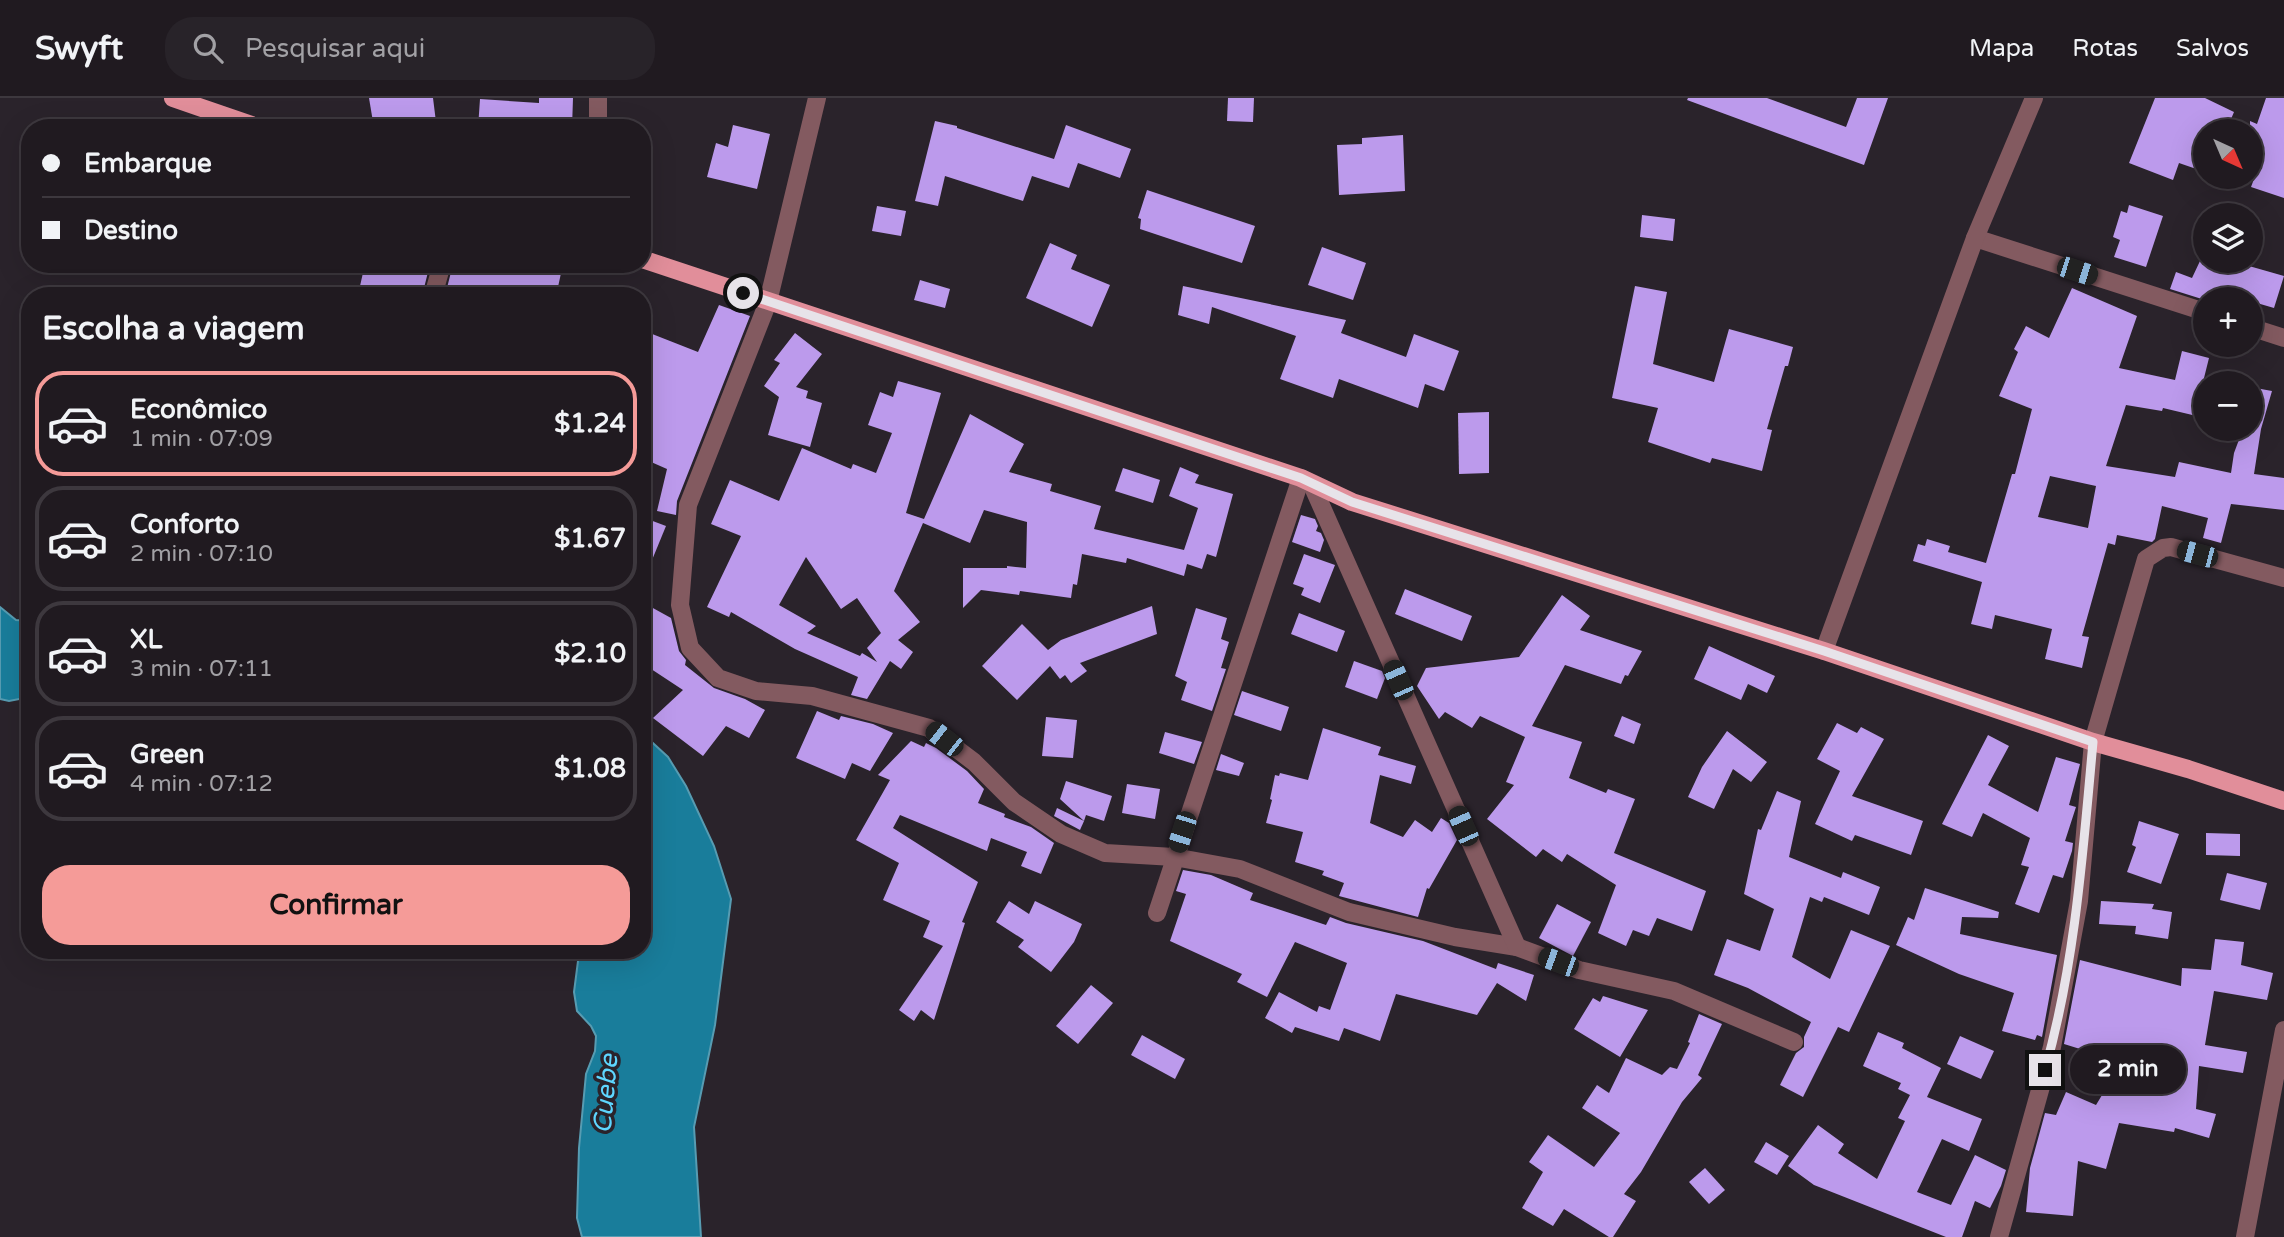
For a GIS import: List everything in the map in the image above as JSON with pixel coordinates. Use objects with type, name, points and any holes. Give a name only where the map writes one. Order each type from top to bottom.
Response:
[{"type":"main road","points":[[173,98],[234,119]]},
{"type":"main road","points":[[651,262],[1306,482],[1352,502],[1824,651],[2093,742],[2188,769],[2284,801]]},
{"type":"street","points":[[598,98],[598,119]]},
{"type":"street","points":[[817,98],[768,302],[688,505],[680,605],[690,648],[718,678],[756,691],[812,696],[929,728],[974,762],[1014,802],[1061,834],[1105,853],[1174,857],[1240,869],[1349,912],[1455,937],[1517,947],[1579,970],[1674,992],[1794,1042]]},
{"type":"street","points":[[1824,651],[1975,238],[2035,98]]},
{"type":"street","points":[[1975,238],[2193,308]]},
{"type":"street","points":[[2263,331],[2284,338]]},
{"type":"street","points":[[1157,913],[1174,857],[1306,482]]},
{"type":"street","points":[[1306,482],[1517,947]]},
{"type":"street","points":[[1999,1237],[2052,1047],[2078,901],[2093,742],[2146,559],[2163,548],[2171,547],[2284,578]]},
{"type":"street","points":[[2245,1237],[2284,1030]]},
{"type":"water","points":[[0,607],[16,620],[21,620],[21,699],[9,701],[0,699]]},
{"type":"water","name":"Cuebe","points":[[651,741],[668,757],[686,786],[714,846],[731,899],[715,1025],[694,1127],[701,1237],[582,1237],[577,1218],[579,1148],[586,1074],[595,1051],[596,1036],[577,1011],[574,992],[578,961],[651,959]]},
{"type":"building","points":[[369,98],[433,98],[436,119],[372,119]]},
{"type":"building","points":[[539,98],[573,98],[572,119],[479,119],[480,99],[539,103]]},
{"type":"building","points":[[1228,98],[1254,98],[1253,122],[1227,121]]},
{"type":"building","points":[[1767,98],[1846,127],[1857,98],[1888,98],[1864,165],[1687,100]]},
{"type":"building","points":[[2155,98],[2205,98],[2234,112],[2231,119],[2193,119],[2193,168],[2179,163],[2173,180],[2129,163]]},
{"type":"building","points":[[2266,98],[2284,98],[2284,198],[2257,189],[2263,189],[2263,119],[2259,119]]},
{"type":"building","points":[[935,121],[1054,159],[1066,125],[1131,149],[1120,178],[1078,163],[1069,188],[1032,176],[1023,201],[945,176],[938,206],[915,201]]},
{"type":"building","points":[[733,125],[770,134],[757,189],[707,177],[716,143],[728,147]]},
{"type":"building","points":[[1403,135],[1405,191],[1339,195],[1337,145],[1362,144],[1362,138]]},
{"type":"building","points":[[1147,190],[1255,226],[1242,263],[1140,229],[1141,219],[1138,218]]},
{"type":"building","points":[[2129,205],[2163,216],[2146,267],[2114,257],[2120,240],[2113,237],[2121,211],[2127,213]]},
{"type":"building","points":[[877,206],[906,211],[901,236],[872,231]]},
{"type":"building","points":[[1642,215],[1675,219],[1673,241],[1640,237]]},
{"type":"building","points":[[1050,243],[1077,255],[1071,269],[1110,285],[1092,327],[1026,298]]},
{"type":"building","points":[[1322,247],[1366,263],[1353,300],[1308,285]]},
{"type":"building","points":[[2263,270],[2284,276],[2274,308],[2263,305],[2263,287],[2193,287],[2193,296],[2170,289],[2176,272],[2192,278],[2194,273],[2263,273]]},
{"type":"building","points":[[363,273],[428,273],[424,287],[360,286]]},
{"type":"building","points":[[451,273],[561,273],[558,287],[447,287]]},
{"type":"building","points":[[920,280],[950,289],[945,308],[914,300]]},
{"type":"building","points":[[1183,286],[1346,320],[1341,333],[1406,357],[1414,334],[1459,351],[1444,391],[1425,384],[1418,408],[1339,379],[1333,398],[1280,379],[1296,336],[1212,307],[1209,324],[1178,315]]},
{"type":"building","points":[[1635,286],[1667,292],[1653,364],[1714,382],[1729,329],[1793,347],[1767,429],[1772,430],[1762,471],[1712,458],[1710,463],[1648,442],[1658,408],[1612,398]]},
{"type":"building","points":[[2072,288],[2137,316],[2119,368],[2175,380],[2182,351],[2193,354],[2193,357],[2209,358],[2206,371],[2193,371],[2193,415],[2163,408],[2162,411],[2126,405],[2106,466],[2175,477],[2179,462],[2231,473],[2238,441],[2259,441],[2254,474],[2284,478],[2284,510],[2231,504],[2221,543],[2203,538],[2208,518],[2162,506],[2152,542],[2117,535],[2115,545],[2108,543],[2082,636],[2089,637],[2082,668],[2045,659],[2052,629],[1995,615],[1992,629],[1971,624],[1982,582],[1913,561],[1918,544],[1925,546],[1927,539],[1950,546],[1948,552],[1986,563],[2012,474],[2015,474],[2032,409],[1999,396],[2018,352],[2014,349],[2026,326],[2049,338]],"holes":[[[2050,476],[2096,486],[2088,528],[2038,517]]]},
{"type":"building","points":[[719,305],[750,316],[677,501],[676,515],[657,511],[667,469],[651,462],[651,334],[698,352]]},
{"type":"building","points":[[795,333],[822,354],[796,387],[808,391],[806,398],[822,403],[810,447],[768,435],[779,397],[764,386],[780,363],[774,360]]},
{"type":"building","points":[[898,381],[941,393],[906,513],[924,519],[970,414],[1024,444],[1009,472],[1052,484],[1050,491],[1101,506],[1094,529],[1184,550],[1198,508],[1169,496],[1180,467],[1199,475],[1195,483],[1233,494],[1216,557],[1207,554],[1202,569],[1187,564],[1184,576],[1127,558],[1126,563],[1082,554],[1077,585],[1073,584],[1071,598],[1020,591],[1019,595],[981,590],[963,608],[963,568],[1026,568],[1027,522],[984,510],[970,543],[923,523],[894,591],[920,622],[898,640],[913,652],[901,669],[890,661],[867,699],[851,695],[858,677],[795,649],[731,612],[729,617],[707,607],[741,536],[711,524],[730,480],[779,501],[802,448],[851,469],[853,464],[876,473],[892,433],[868,425],[880,392],[893,397]],"holes":[[[806,557],[841,609],[857,598],[881,633],[867,648],[877,662],[862,653],[860,656],[807,633],[816,626],[779,605]]]},
{"type":"building","points":[[2263,389],[2272,391],[2263,422]]},
{"type":"building","points":[[1489,412],[1489,473],[1459,474],[1458,413]]},
{"type":"building","points":[[1123,468],[1160,480],[1153,503],[1115,491]]},
{"type":"building","points":[[1301,515],[1315,519],[1318,526],[1316,531],[1321,533],[1324,540],[1320,552],[1292,542]]},
{"type":"building","points":[[651,520],[666,526],[651,563]]},
{"type":"building","points":[[1304,554],[1335,565],[1320,603],[1301,595],[1304,588],[1293,584]]},
{"type":"building","points":[[1405,589],[1472,616],[1462,641],[1395,614]]},
{"type":"building","points":[[1562,595],[1590,616],[1580,630],[1642,651],[1621,684],[1565,665],[1532,726],[1582,742],[1569,778],[1606,793],[1608,789],[1635,799],[1614,853],[1706,891],[1692,931],[1657,918],[1649,936],[1633,930],[1626,946],[1598,933],[1616,885],[1567,854],[1562,862],[1543,849],[1536,857],[1487,819],[1514,785],[1506,782],[1525,737],[1480,716],[1472,728],[1445,712],[1439,719],[1417,686],[1426,668],[1519,657]]},
{"type":"building","points":[[1152,606],[1157,634],[1080,663],[1087,671],[1071,683],[1065,675],[1060,679],[1050,666],[1017,700],[982,666],[1022,624],[1048,650],[1061,640]]},
{"type":"building","points":[[651,607],[671,618],[679,651],[686,660],[685,665],[714,688],[745,699],[765,710],[749,738],[726,726],[703,756],[653,718],[683,690],[651,669]]},
{"type":"building","points":[[1196,608],[1227,618],[1221,639],[1229,642],[1221,668],[1226,669],[1212,711],[1181,700],[1187,682],[1175,676]]},
{"type":"building","points":[[1299,613],[1345,631],[1337,652],[1291,634]]},
{"type":"building","points":[[1709,646],[1775,676],[1767,693],[1748,684],[1741,700],[1694,679]]},
{"type":"building","points":[[1354,661],[1382,671],[1385,678],[1377,699],[1345,687]]},
{"type":"building","points":[[1242,691],[1289,707],[1281,731],[1234,715]]},
{"type":"building","points":[[817,711],[839,720],[841,716],[873,724],[893,733],[870,771],[852,763],[845,779],[796,758]]},
{"type":"building","points":[[1622,716],[1641,724],[1634,744],[1614,736]]},
{"type":"building","points":[[1046,717],[1077,720],[1073,758],[1042,756]]},
{"type":"building","points":[[1837,723],[1857,733],[1861,727],[1884,739],[1852,796],[1923,821],[1911,855],[1855,835],[1852,841],[1815,824],[1840,771],[1817,759]]},
{"type":"building","points":[[1323,728],[1381,747],[1378,755],[1416,766],[1411,784],[1380,775],[1370,823],[1403,837],[1415,820],[1432,832],[1441,818],[1449,823],[1457,840],[1429,889],[1427,888],[1418,917],[1339,896],[1344,883],[1322,875],[1324,871],[1295,862],[1303,832],[1266,823],[1275,775],[1279,776],[1280,773],[1308,780]]},
{"type":"building","points":[[1727,731],[1767,762],[1751,782],[1733,769],[1714,809],[1688,797],[1702,767]]},
{"type":"building","points":[[1165,732],[1202,742],[1194,764],[1159,753]]},
{"type":"building","points":[[1988,735],[2009,746],[1988,785],[2038,812],[2056,757],[2080,764],[2069,805],[2076,807],[2065,841],[2073,843],[2072,851],[2063,878],[2053,875],[2039,913],[2015,904],[2029,867],[2021,865],[2030,838],[1983,813],[1972,837],[1942,824]]},
{"type":"building","points":[[911,741],[924,747],[926,743],[936,748],[967,771],[984,789],[978,803],[1031,827],[1054,843],[1041,874],[1021,866],[1027,852],[991,838],[987,851],[900,815],[893,828],[978,882],[962,922],[965,923],[934,1020],[921,1010],[914,1021],[899,1010],[943,946],[923,937],[930,921],[883,900],[899,863],[856,840],[890,780],[878,775]]},
{"type":"building","points":[[1221,754],[1244,763],[1239,776],[1216,770]]},
{"type":"building","points":[[1066,781],[1112,796],[1104,821],[1086,815],[1084,821],[1060,799]]},
{"type":"building","points":[[1127,784],[1160,789],[1155,819],[1122,813]]},
{"type":"building","points":[[1777,791],[1801,801],[1789,857],[1841,878],[1843,872],[1880,887],[1869,915],[1824,897],[1822,902],[1810,897],[1792,957],[1830,979],[1851,930],[1890,946],[1849,1032],[1838,1027],[1803,1097],[1780,1085],[1796,1053],[1804,1047],[1804,1037],[1811,1022],[1748,988],[1714,975],[1727,939],[1760,951],[1774,909],[1744,894],[1758,829],[1761,830]]},
{"type":"building","points":[[1057,808],[1084,821],[1080,830],[1054,816]]},
{"type":"building","points":[[2139,821],[2179,834],[2161,884],[2127,872],[2136,847],[2132,845]]},
{"type":"building","points":[[2206,833],[2240,834],[2240,856],[2206,855]]},
{"type":"building","points":[[1183,870],[1211,875],[1253,893],[1250,900],[1326,925],[1330,917],[1423,941],[1496,969],[1498,963],[1534,975],[1526,1001],[1497,983],[1477,1015],[1396,994],[1380,1041],[1344,1028],[1339,1041],[1295,1027],[1292,1033],[1265,1018],[1279,992],[1317,1012],[1319,1006],[1330,1010],[1347,963],[1295,942],[1267,997],[1237,982],[1242,974],[1170,941],[1186,894],[1176,891]]},
{"type":"building","points":[[2227,873],[2267,883],[2260,910],[2220,900]]},
{"type":"building","points":[[1925,888],[1999,912],[1998,918],[1962,917],[1960,934],[2057,955],[2042,1037],[2037,1035],[2035,1040],[2002,1031],[2014,993],[1959,974],[1896,945],[1908,917],[1914,920]]},
{"type":"building","points":[[1009,901],[1029,914],[1035,901],[1082,924],[1074,942],[1051,972],[1018,947],[1024,940],[996,922]]},
{"type":"building","points":[[2101,901],[2154,904],[2152,909],[2172,912],[2168,939],[2135,934],[2136,926],[2099,924]]},
{"type":"building","points":[[1557,904],[1591,922],[1573,956],[1539,938]]},
{"type":"building","points":[[2215,939],[2244,942],[2241,965],[2273,973],[2267,1000],[2214,991],[2205,1045],[2247,1052],[2243,1073],[2199,1066],[2196,1109],[2216,1114],[2209,1138],[2175,1128],[2174,1132],[2119,1123],[2106,1169],[2078,1161],[2073,1216],[2026,1212],[2030,1168],[2045,1113],[2056,1115],[2066,1092],[2096,1105],[2122,1062],[2064,1044],[2080,960],[2181,986],[2182,968],[2211,970]]},
{"type":"building","points":[[1091,985],[1113,1003],[1078,1044],[1056,1026]]},
{"type":"building","points":[[1603,996],[1648,1010],[1620,1057],[1574,1029],[1593,998],[1600,1002]]},
{"type":"building","points":[[1699,1014],[1722,1024],[1698,1075],[1702,1078],[1682,1102],[1641,1172],[1624,1194],[1636,1201],[1613,1237],[1564,1209],[1553,1226],[1522,1208],[1543,1172],[1529,1162],[1548,1135],[1594,1167],[1620,1133],[1582,1108],[1597,1085],[1609,1093],[1626,1058],[1662,1075],[1670,1067],[1677,1069],[1690,1043],[1688,1042]]},
{"type":"building","points":[[1878,1032],[1904,1043],[1902,1048],[1941,1068],[1927,1097],[1982,1119],[1969,1151],[1942,1139],[1917,1192],[1951,1205],[1975,1155],[2006,1170],[1990,1208],[1975,1201],[1962,1237],[1946,1237],[1814,1185],[1788,1166],[1818,1125],[1844,1144],[1838,1153],[1877,1179],[1905,1121],[1898,1118],[1910,1095],[1898,1089],[1901,1083],[1863,1066]]},
{"type":"building","points":[[1142,1035],[1185,1059],[1175,1079],[1131,1055]]},
{"type":"building","points":[[1960,1036],[1994,1051],[1981,1079],[1947,1064]]},
{"type":"building","points":[[1766,1142],[1789,1156],[1777,1175],[1754,1162]]},
{"type":"building","points":[[1705,1168],[1725,1190],[1709,1204],[1689,1182]]},
{"type":"route","points":[[743,293],[1301,478],[1352,502],[1824,651],[2093,742],[2078,901],[2052,1047],[2045,1070]]}]
